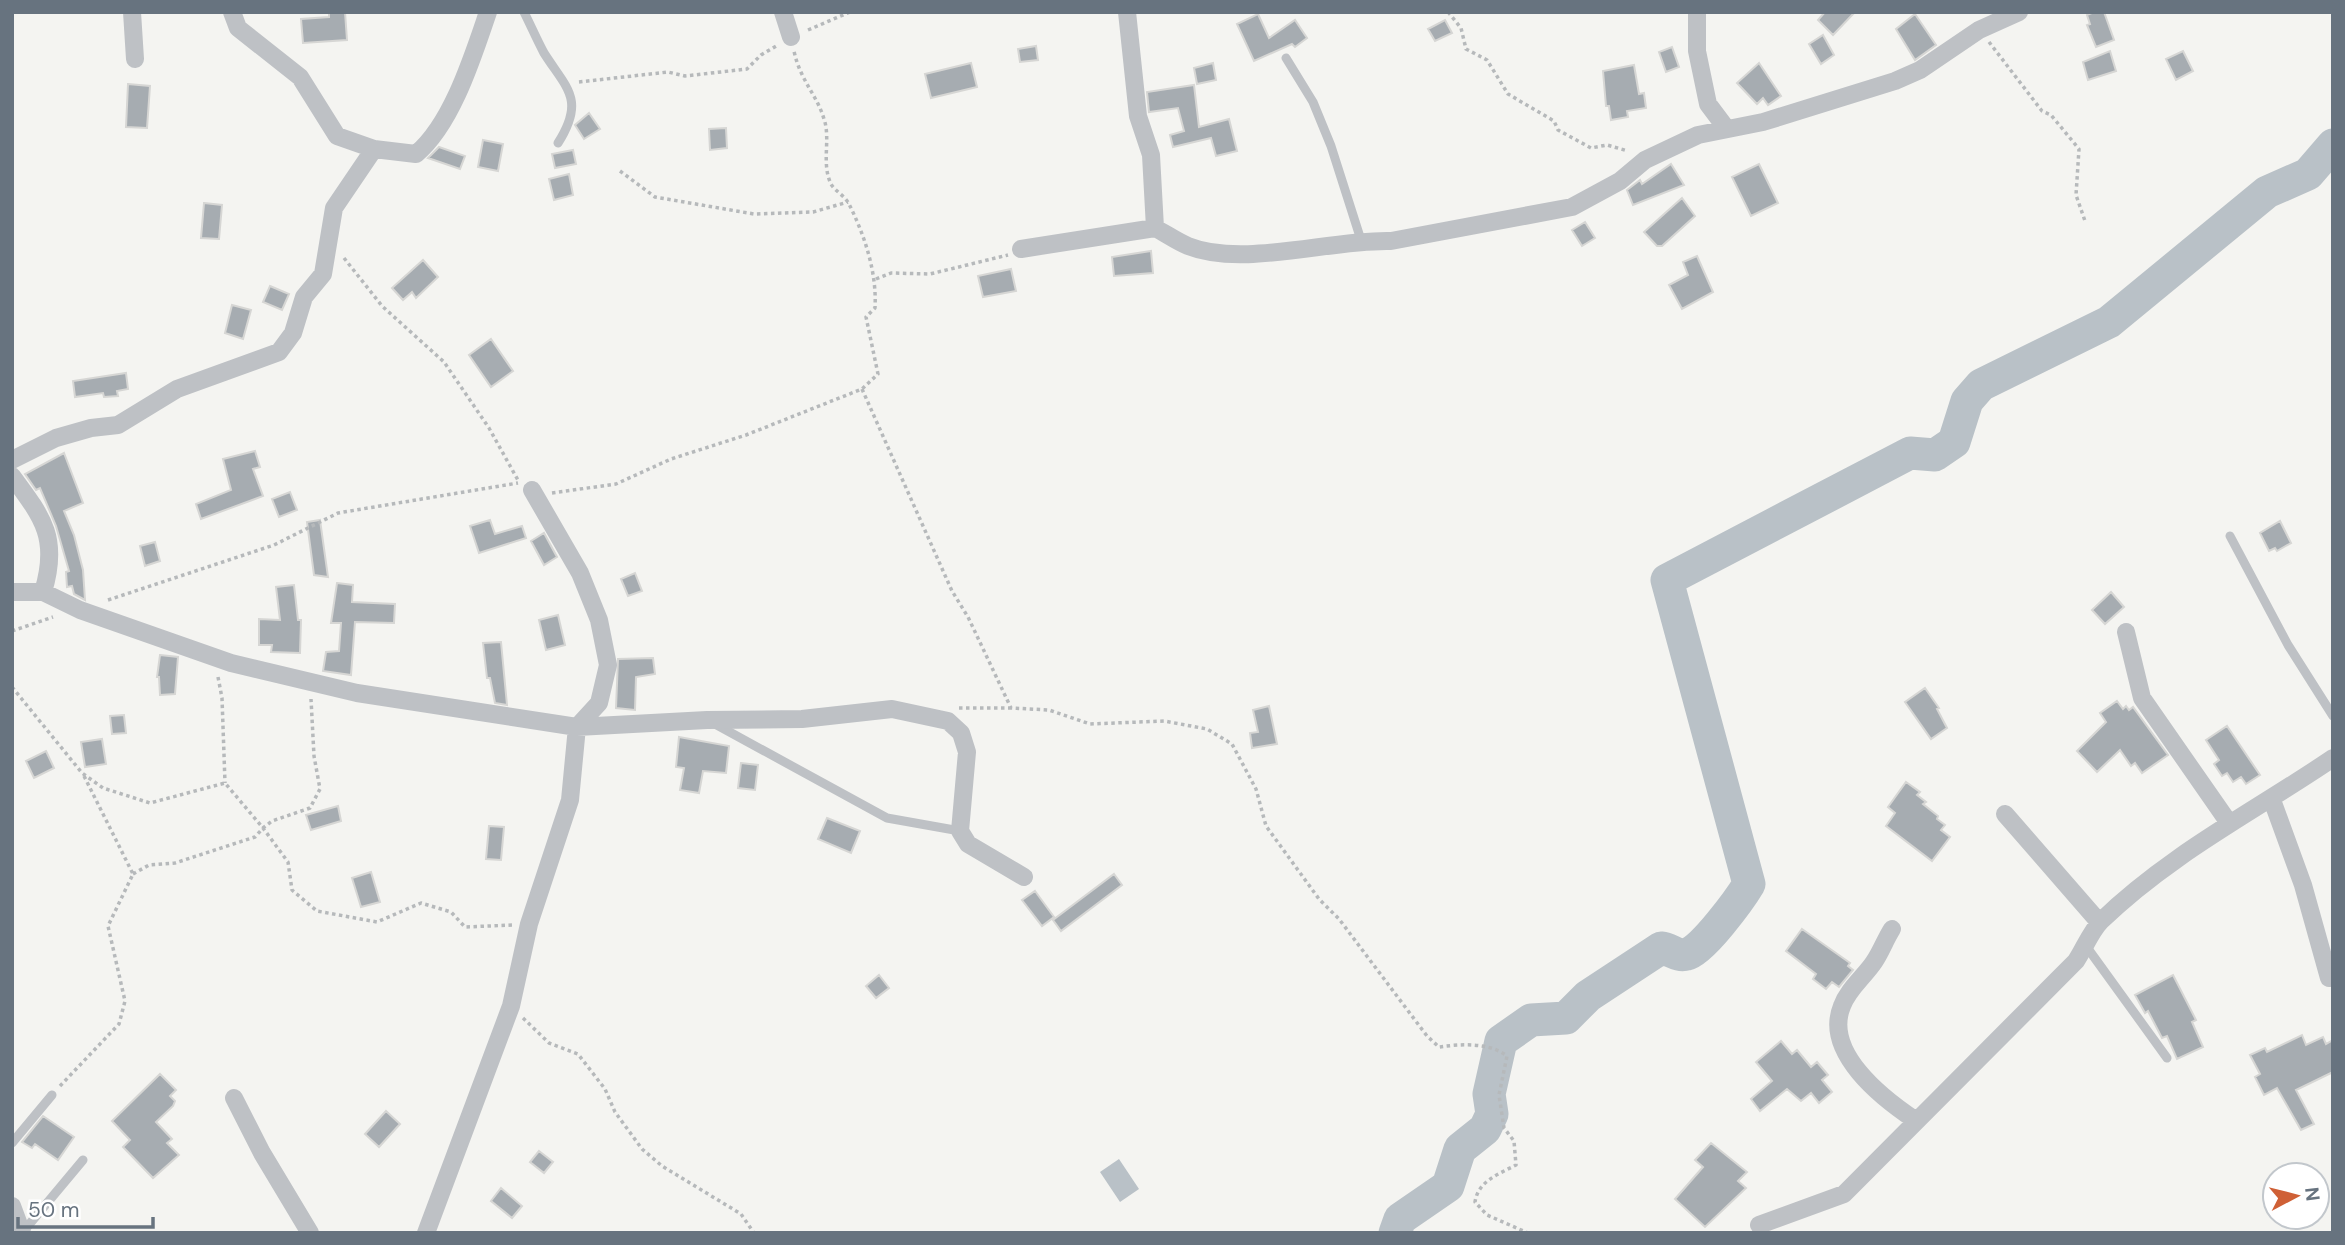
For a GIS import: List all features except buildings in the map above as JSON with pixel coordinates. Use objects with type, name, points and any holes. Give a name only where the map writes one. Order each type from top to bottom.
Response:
[{"type":"street","points":[[132,12],[135,59]]},
{"type":"street","points":[[232,12],[238,28],[300,77],[337,136],[374,149],[416,154],[430,142],[469,68],[488,12]]},
{"type":"street","points":[[783,12],[791,37]]},
{"type":"street","points":[[1127,12],[1138,116],[1151,155],[1155,228]]},
{"type":"street","points":[[1697,12],[1697,51],[1708,104],[1726,128]]},
{"type":"street","points":[[1021,249],[1155,228],[1187,246],[1225,253],[1297,249],[1361,240],[1391,241],[1572,206],[1620,181],[1645,160],[1698,135],[1763,122],[1895,81],[1920,70],[1979,30],[2019,12]]},
{"type":"street","points":[[12,460],[55,438],[91,428],[118,425],[177,389],[279,352],[293,333],[304,297],[323,274],[334,208],[374,149]]},
{"type":"street","points":[[12,476],[42,523],[52,550],[52,564],[43,592]]},
{"type":"street","points":[[426,1233],[511,1006],[530,924],[570,800],[577,727],[599,704],[608,665],[599,620],[580,573],[526,487]]},
{"type":"street","points":[[12,592],[43,592],[80,610],[212,658],[357,693],[577,727],[707,720],[802,719],[892,709],[948,721],[961,733],[967,752],[960,831],[968,844],[1024,877]]},
{"type":"street","points":[[2126,632],[2142,698],[2229,823]]},
{"type":"street","points":[[1759,1225],[1844,1194],[2076,961],[2099,922],[2189,848],[2272,800],[2333,758]]},
{"type":"street","points":[[2272,800],[2302,885],[2329,978]]},
{"type":"street","points":[[2006,814],[2099,922]]},
{"type":"street","points":[[1892,929],[1876,960],[1846,998],[1841,1008],[1838,1032],[1841,1046],[1859,1070],[1892,1106],[1915,1120]]},
{"type":"street","points":[[234,1098],[262,1153],[310,1233]]},
{"type":"street","points":[[12,1206],[22,1233]]},
{"type":"lane","points":[[524,12],[545,54],[566,82],[571,104],[569,125],[558,143]]},
{"type":"lane","points":[[1286,58],[1313,102],[1331,146],[1361,240]]},
{"type":"lane","points":[[2230,536],[2288,645],[2333,716]]},
{"type":"lane","points":[[707,720],[887,818],[960,831]]},
{"type":"lane","points":[[2086,946],[2167,1058]]},
{"type":"lane","points":[[12,1143],[52,1095]]},
{"type":"lane","points":[[22,1233],[83,1160]]},
{"type":"path","points":[[566,82],[668,72],[685,76],[747,69],[761,55],[791,37],[850,12]]},
{"type":"path","points":[[1448,12],[1461,28],[1466,49],[1487,60],[1508,94],[1554,121],[1558,130],[1591,148],[1607,145],[1634,153],[1645,160]]},
{"type":"path","points":[[1979,30],[2042,111],[2051,114],[2079,149],[2076,195],[2085,221]]},
{"type":"path","points":[[12,631],[274,545],[338,513],[526,487],[549,494],[616,484],[671,459],[746,435],[862,389],[878,373],[866,317],[876,308],[876,279],[848,202],[832,184],[825,154],[825,120],[809,86],[799,74],[791,37]]},
{"type":"path","points":[[620,170],[655,197],[754,214],[813,212],[848,202]]},
{"type":"path","points":[[330,240],[382,306],[444,362],[526,487]]},
{"type":"path","points":[[876,279],[891,273],[930,274],[1021,249]]},
{"type":"path","points":[[862,389],[952,591],[968,617],[1011,708],[1049,710],[1090,724],[1164,721],[1207,729],[1232,744],[1255,789],[1266,826],[1319,899],[1339,919],[1427,1036],[1439,1047],[1460,1044],[1498,1049],[1507,1056],[1499,1095],[1504,1128],[1514,1141],[1516,1165],[1486,1181],[1477,1191],[1475,1202],[1487,1215],[1528,1233]]},
{"type":"path","points":[[212,658],[222,698],[225,783],[288,862],[292,890],[317,911],[377,922],[421,903],[451,912],[466,927],[530,924]]},
{"type":"path","points":[[52,1095],[119,1024],[125,1001],[108,926],[133,874],[149,865],[175,863],[255,837],[272,821],[310,808],[320,789],[314,756],[310,680]]},
{"type":"path","points":[[12,687],[82,772],[133,874]]},
{"type":"path","points":[[82,772],[103,788],[150,803],[225,783]]},
{"type":"path","points":[[511,1006],[549,1043],[578,1054],[605,1089],[615,1112],[642,1149],[662,1166],[741,1214],[754,1233]]},
{"type":"shaded area","points":[[1119,1159],[1139,1189],[1120,1202],[1100,1172]]},
{"type":"waterway","points":[[1395,1233],[1400,1219],[1448,1186],[1460,1149],[1485,1129],[1492,1114],[1489,1094],[1501,1041],[1531,1020],[1566,1018],[1588,996],[1661,948],[1680,954],[1694,951],[1720,923],[1749,884],[1667,580],[1910,453],[1935,455],[1954,442],[1967,401],[1981,385],[2109,322],[2267,192],[2308,174],[2333,145]]}]
